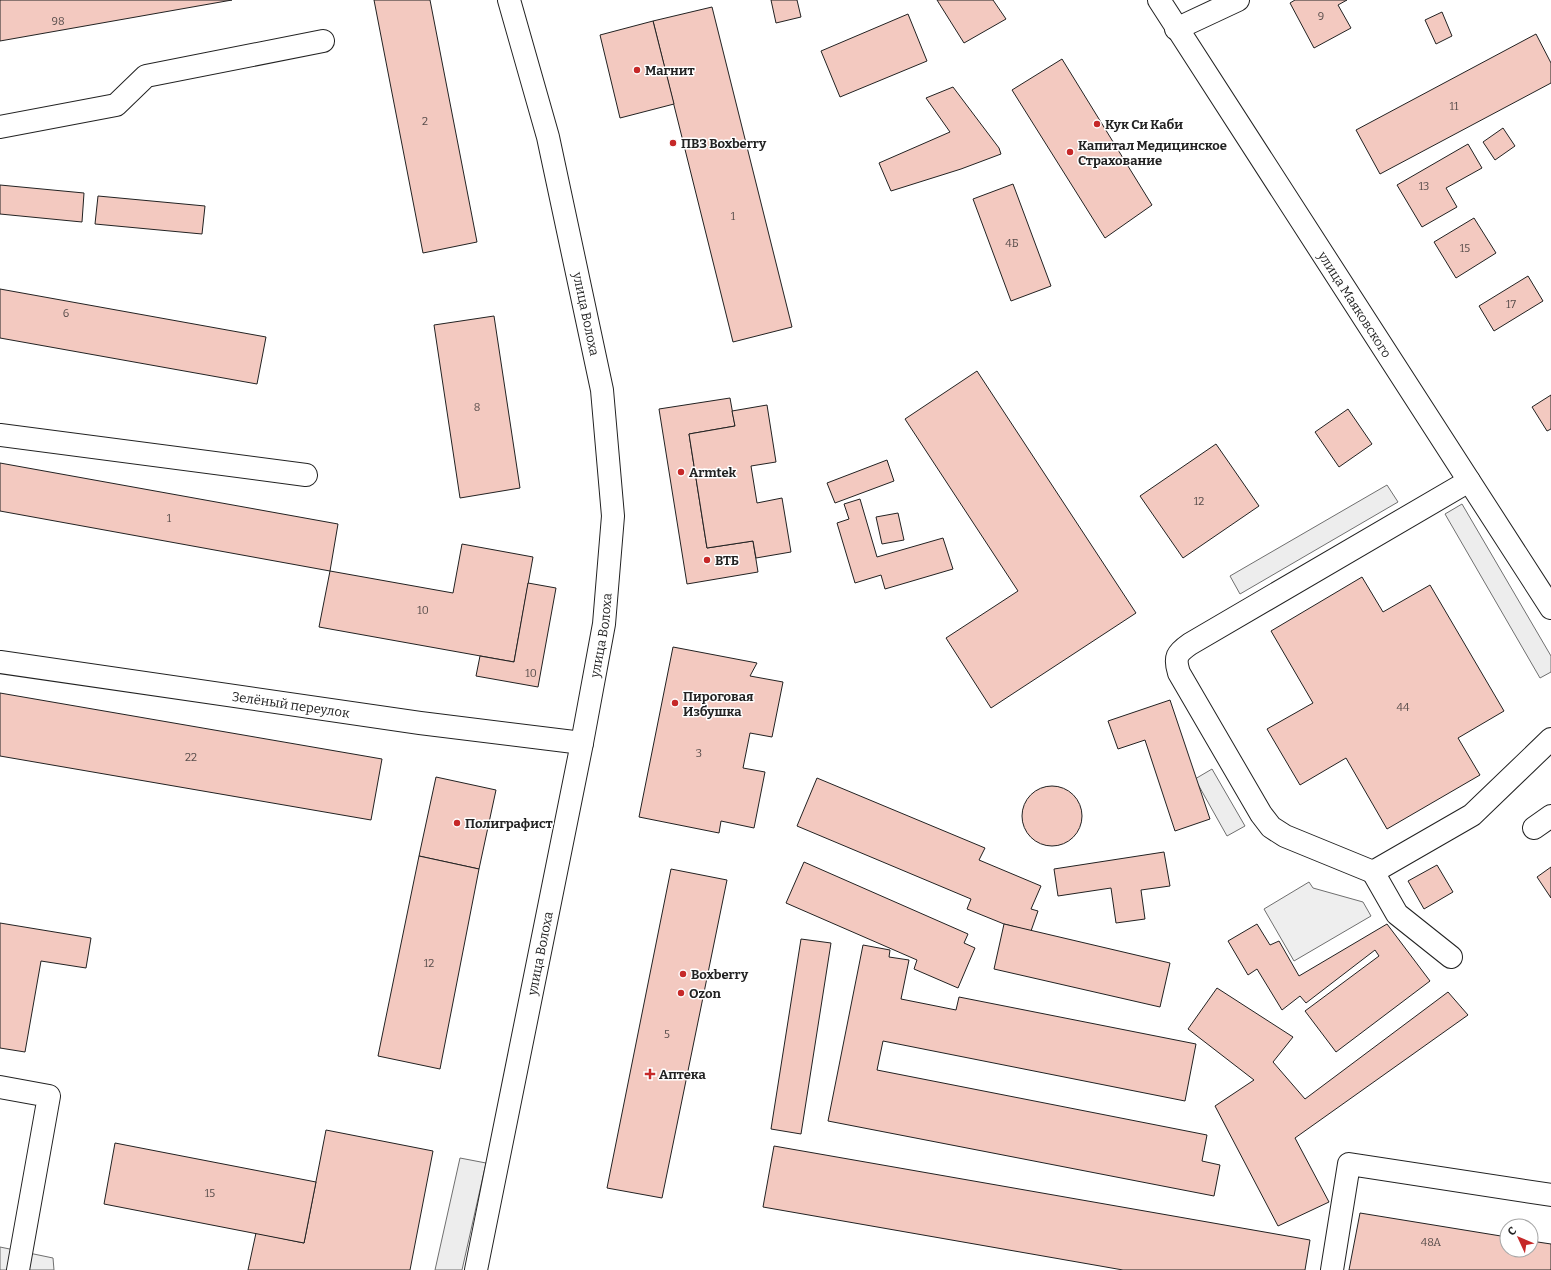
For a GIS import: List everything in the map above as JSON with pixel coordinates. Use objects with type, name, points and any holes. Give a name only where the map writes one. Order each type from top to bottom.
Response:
[{"type":"street","name":"улица Волоха","points":[[476,1270],[582,743],[604,624],[613,516],[602,390],[548,137],[509,0]]},
{"type":"street","name":"улица Маяковского","points":[[1159,0],[1176,29],[1551,608]]},
{"type":"street","points":[[1176,29],[1238,0]]},
{"type":"street","points":[[0,127],[116,105],[146,76],[323,41]]},
{"type":"street","points":[[0,435],[306,475]]},
{"type":"street","points":[[1451,957],[1397,914],[1373,872],[1285,836],[1271,827],[1261,814],[1179,673],[1176,663],[1180,652],[1190,644],[1469,481]]},
{"type":"street","name":"Зелёный переулок","points":[[0,662],[420,723],[582,743]]},
{"type":"street","points":[[1373,872],[1472,815],[1551,739]]},
{"type":"street","points":[[0,1087],[49,1096],[18,1270]]},
{"type":"street","points":[[1332,1270],[1349,1164],[1551,1195]]},
{"type":"shaded area","points":[[1387,485],[1398,502],[1240,594],[1230,576]]},
{"type":"shaded area","points":[[1462,504],[1551,656],[1551,672],[1540,678],[1445,514]]},
{"type":"shaded area","points":[[1212,769],[1245,826],[1227,836],[1195,779]]},
{"type":"shaded area","points":[[1309,882],[1313,888],[1363,902],[1371,916],[1294,961],[1264,909]]},
{"type":"shaded area","points":[[460,1158],[486,1163],[462,1270],[435,1270]]},
{"type":"shaded area","points":[[0,1247],[53,1258],[54,1270],[0,1270]]},
{"type":"building","points":[[0,0],[232,0],[0,41]]},
{"type":"building","points":[[374,0],[430,0],[477,242],[423,253]]},
{"type":"building","points":[[771,0],[797,0],[801,17],[776,23]]},
{"type":"building","points":[[937,0],[993,0],[1006,19],[964,43]]},
{"type":"building","points":[[1295,0],[1347,0],[1338,5],[1351,28],[1314,48],[1290,3]]},
{"type":"building","points":[[712,7],[792,327],[733,342],[653,21]]},
{"type":"building","points":[[1442,12],[1452,36],[1436,44],[1425,20]]},
{"type":"building","points":[[908,14],[927,61],[840,97],[821,51]]},
{"type":"building","name":"Магнит","points":[[653,21],[674,104],[620,118],[600,35]]},
{"type":"building","points":[[1536,34],[1551,63],[1551,83],[1380,174],[1356,130]]},
{"type":"building","points":[[1062,59],[1152,205],[1105,238],[1012,90]]},
{"type":"building","points":[[953,87],[999,148],[1001,154],[961,169],[891,191],[879,163],[950,132],[926,98]]},
{"type":"building","points":[[1503,128],[1515,146],[1495,160],[1483,142]]},
{"type":"building","points":[[1468,144],[1482,168],[1446,188],[1457,207],[1422,227],[1397,185]]},
{"type":"building","points":[[1013,184],[1051,286],[1011,301],[973,199]]},
{"type":"building","points":[[0,185],[84,193],[82,222],[0,214]]},
{"type":"building","points":[[98,196],[205,206],[202,234],[95,224]]},
{"type":"building","points":[[1474,218],[1496,253],[1456,278],[1434,242]]},
{"type":"building","points":[[1528,276],[1543,301],[1494,331],[1479,306]]},
{"type":"building","points":[[0,289],[266,337],[257,384],[0,338]]},
{"type":"building","points":[[494,316],[520,488],[460,498],[434,325]]},
{"type":"building","points":[[977,371],[1136,613],[991,708],[946,638],[1018,591],[905,419]]},
{"type":"building","points":[[1551,395],[1551,429],[1547,431],[1532,407]]},
{"type":"building","points":[[730,398],[735,426],[689,434],[707,548],[753,541],[758,572],[687,584],[659,409]]},
{"type":"building","points":[[767,405],[776,462],[751,466],[757,503],[782,498],[791,552],[756,558],[753,541],[707,548],[689,434],[735,426],[732,411]]},
{"type":"building","points":[[1348,409],[1372,444],[1339,467],[1315,432]]},
{"type":"building","points":[[1216,444],[1259,506],[1183,558],[1140,496]]},
{"type":"building","points":[[887,460],[894,481],[835,503],[827,483]]},
{"type":"building","points":[[0,463],[338,524],[330,571],[0,511]]},
{"type":"building","points":[[860,499],[877,557],[943,538],[953,569],[885,589],[881,575],[855,583],[837,523],[849,519],[844,504]]},
{"type":"building","points":[[898,513],[904,540],[882,544],[876,517]]},
{"type":"building","points":[[462,544],[533,557],[514,662],[319,627],[330,571],[453,593]]},
{"type":"building","points":[[1362,577],[1383,612],[1430,585],[1504,711],[1458,738],[1480,775],[1387,829],[1346,758],[1300,785],[1267,729],[1313,703],[1271,631]]},
{"type":"building","points":[[528,583],[556,588],[538,687],[476,676],[480,656],[514,662]]},
{"type":"building","points":[[673,647],[757,663],[750,676],[783,682],[772,737],[750,733],[743,768],[765,772],[754,828],[721,821],[719,833],[639,817]]},
{"type":"building","points":[[0,693],[382,759],[371,820],[0,756]]},
{"type":"building","points":[[1170,700],[1210,819],[1175,831],[1145,740],[1118,749],[1108,721]]},
{"type":"building","name":"Полиграфист","points":[[436,777],[496,790],[479,869],[419,856]]},
{"type":"building","points":[[817,778],[985,848],[979,860],[1041,886],[1031,909],[1038,911],[1031,931],[1004,924],[967,909],[971,899],[797,826]]},
{"type":"building","points":[[1046,786],[1058,786],[1069,791],[1077,799],[1082,810],[1080,828],[1069,841],[1058,846],[1046,846],[1035,841],[1027,833],[1022,822],[1022,810],[1027,799],[1035,791]]},
{"type":"building","points":[[1164,852],[1170,886],[1141,890],[1145,919],[1116,923],[1111,888],[1058,896],[1054,869]]},
{"type":"building","points":[[419,856],[479,869],[440,1069],[378,1056]]},
{"type":"building","points":[[804,862],[968,934],[964,943],[975,948],[958,988],[914,969],[917,960],[786,903]]},
{"type":"building","points":[[1437,865],[1453,892],[1424,909],[1408,881]]},
{"type":"building","points":[[1551,867],[1551,898],[1537,877]]},
{"type":"building","points":[[671,869],[727,880],[662,1198],[607,1188]]},
{"type":"building","points":[[0,923],[91,938],[86,968],[41,961],[25,1052],[0,1048]]},
{"type":"building","points":[[1004,924],[1170,963],[1160,1007],[994,969]]},
{"type":"building","points":[[1257,924],[1270,945],[1279,941],[1299,976],[1387,924],[1430,981],[1336,1052],[1305,1011],[1379,956],[1375,950],[1306,1003],[1300,996],[1282,1010],[1257,969],[1248,975],[1228,941]]},
{"type":"building","points":[[801,939],[831,943],[801,1134],[771,1129]]},
{"type":"building","points":[[863,945],[890,950],[889,957],[909,960],[901,999],[956,1010],[959,997],[1196,1044],[1185,1101],[883,1041],[877,1070],[1207,1135],[1202,1161],[1220,1165],[1214,1196],[828,1121]]},
{"type":"building","points":[[1217,988],[1293,1037],[1273,1062],[1305,1099],[1448,992],[1468,1015],[1295,1138],[1329,1202],[1278,1226],[1215,1106],[1254,1080],[1188,1029]]},
{"type":"building","points":[[326,1130],[433,1151],[410,1270],[248,1270],[256,1233],[304,1243]]},
{"type":"building","points":[[115,1143],[316,1182],[304,1243],[104,1204]]},
{"type":"building","points":[[774,1146],[1310,1240],[1305,1270],[1123,1270],[763,1207]]},
{"type":"building","points":[[1360,1213],[1499,1236],[1499,1258],[1539,1258],[1539,1242],[1551,1244],[1551,1270],[1349,1270]]},
{"type":"place","name":"Магнит","points":[[637,70]]},
{"type":"place","name":"Кук Си Каби","points":[[1097,124]]},
{"type":"place","name":"ПВЗ Boxberry","points":[[673,143]]},
{"type":"place","name":"Капитал Медицинское Страхование","points":[[1070,152]]},
{"type":"place","name":"Armtek","points":[[681,472]]},
{"type":"place","name":"ВТБ","points":[[707,560]]},
{"type":"place","name":"Пироговая Избушка","points":[[675,703]]},
{"type":"place","name":"Полиграфист","points":[[457,823]]},
{"type":"place","name":"Boxberry","points":[[683,974]]},
{"type":"place","name":"Ozon","points":[[681,993]]},
{"type":"place","name":"Аптека","points":[[650,1074]]}]
